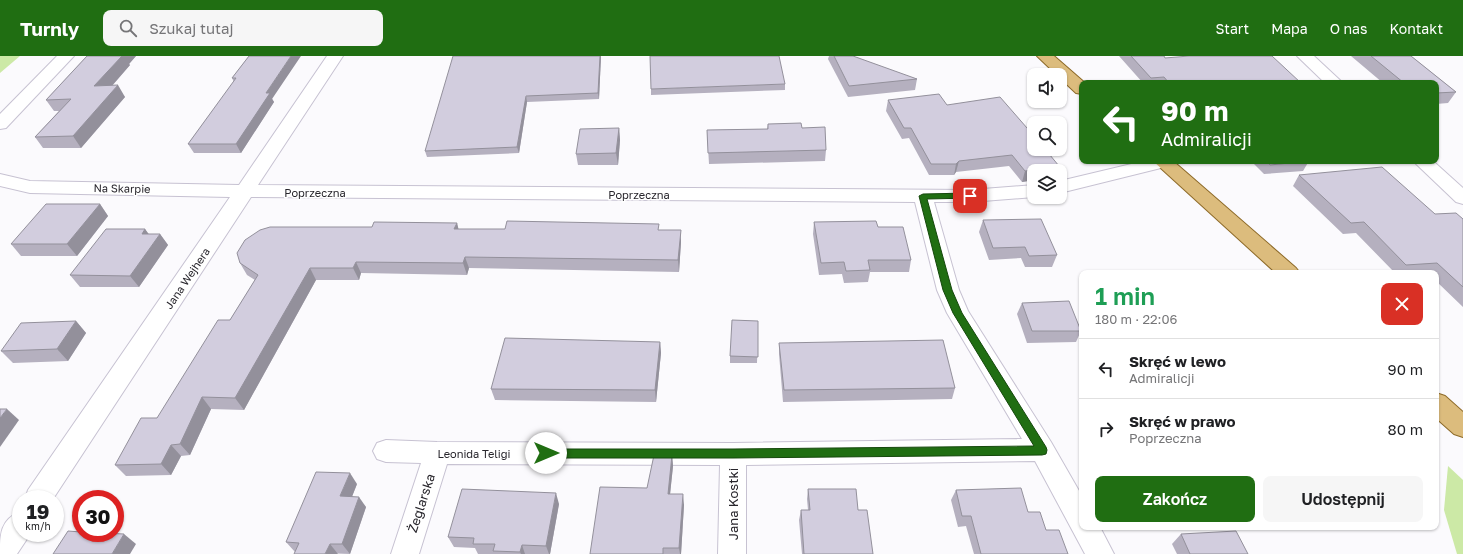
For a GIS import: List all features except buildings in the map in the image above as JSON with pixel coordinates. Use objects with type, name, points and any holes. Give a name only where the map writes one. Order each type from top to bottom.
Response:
[{"type":"main road","points":[[1045,56],[1079,86]]},
{"type":"main road","points":[[1166,164],[1286,270]]},
{"type":"main road","points":[[1439,406],[1463,427]]},
{"type":"street","points":[[0,124],[66,56]]},
{"type":"street","name":"Jana Wejhera","points":[[44,490],[335,56]]},
{"type":"street","points":[[1305,56],[1332,80]]},
{"type":"street","points":[[1067,185],[1151,164]]},
{"type":"street","points":[[1425,164],[1463,198]]},
{"type":"street","name":"Na Skarpie","points":[[0,180],[30,186],[245,191]]},
{"type":"street","name":"Poprzeczna","points":[[245,191],[923,196],[970,196],[1027,192]]},
{"type":"street","points":[[923,196],[948,290],[958,313],[1042,450],[1079,517]]},
{"type":"street","name":"Leonida Teligi","points":[[386,451],[438,453],[733,454],[1042,450]]},
{"type":"street","name":"Żeglarska","points":[[405,554],[438,453]]},
{"type":"street","name":"Jana Kostki","points":[[732,554],[733,454]]},
{"type":"street","points":[[1087,530],[1100,554]]},
{"type":"street","points":[[1,554],[12,538]]},
{"type":"green space","points":[[0,56],[20,56],[0,73]]},
{"type":"green space","points":[[1448,466],[1463,480],[1463,554],[1457,554],[1444,510]]},
{"type":"route","points":[[546,453],[733,454],[1042,450],[958,313],[948,290],[923,196],[970,196]]}]
